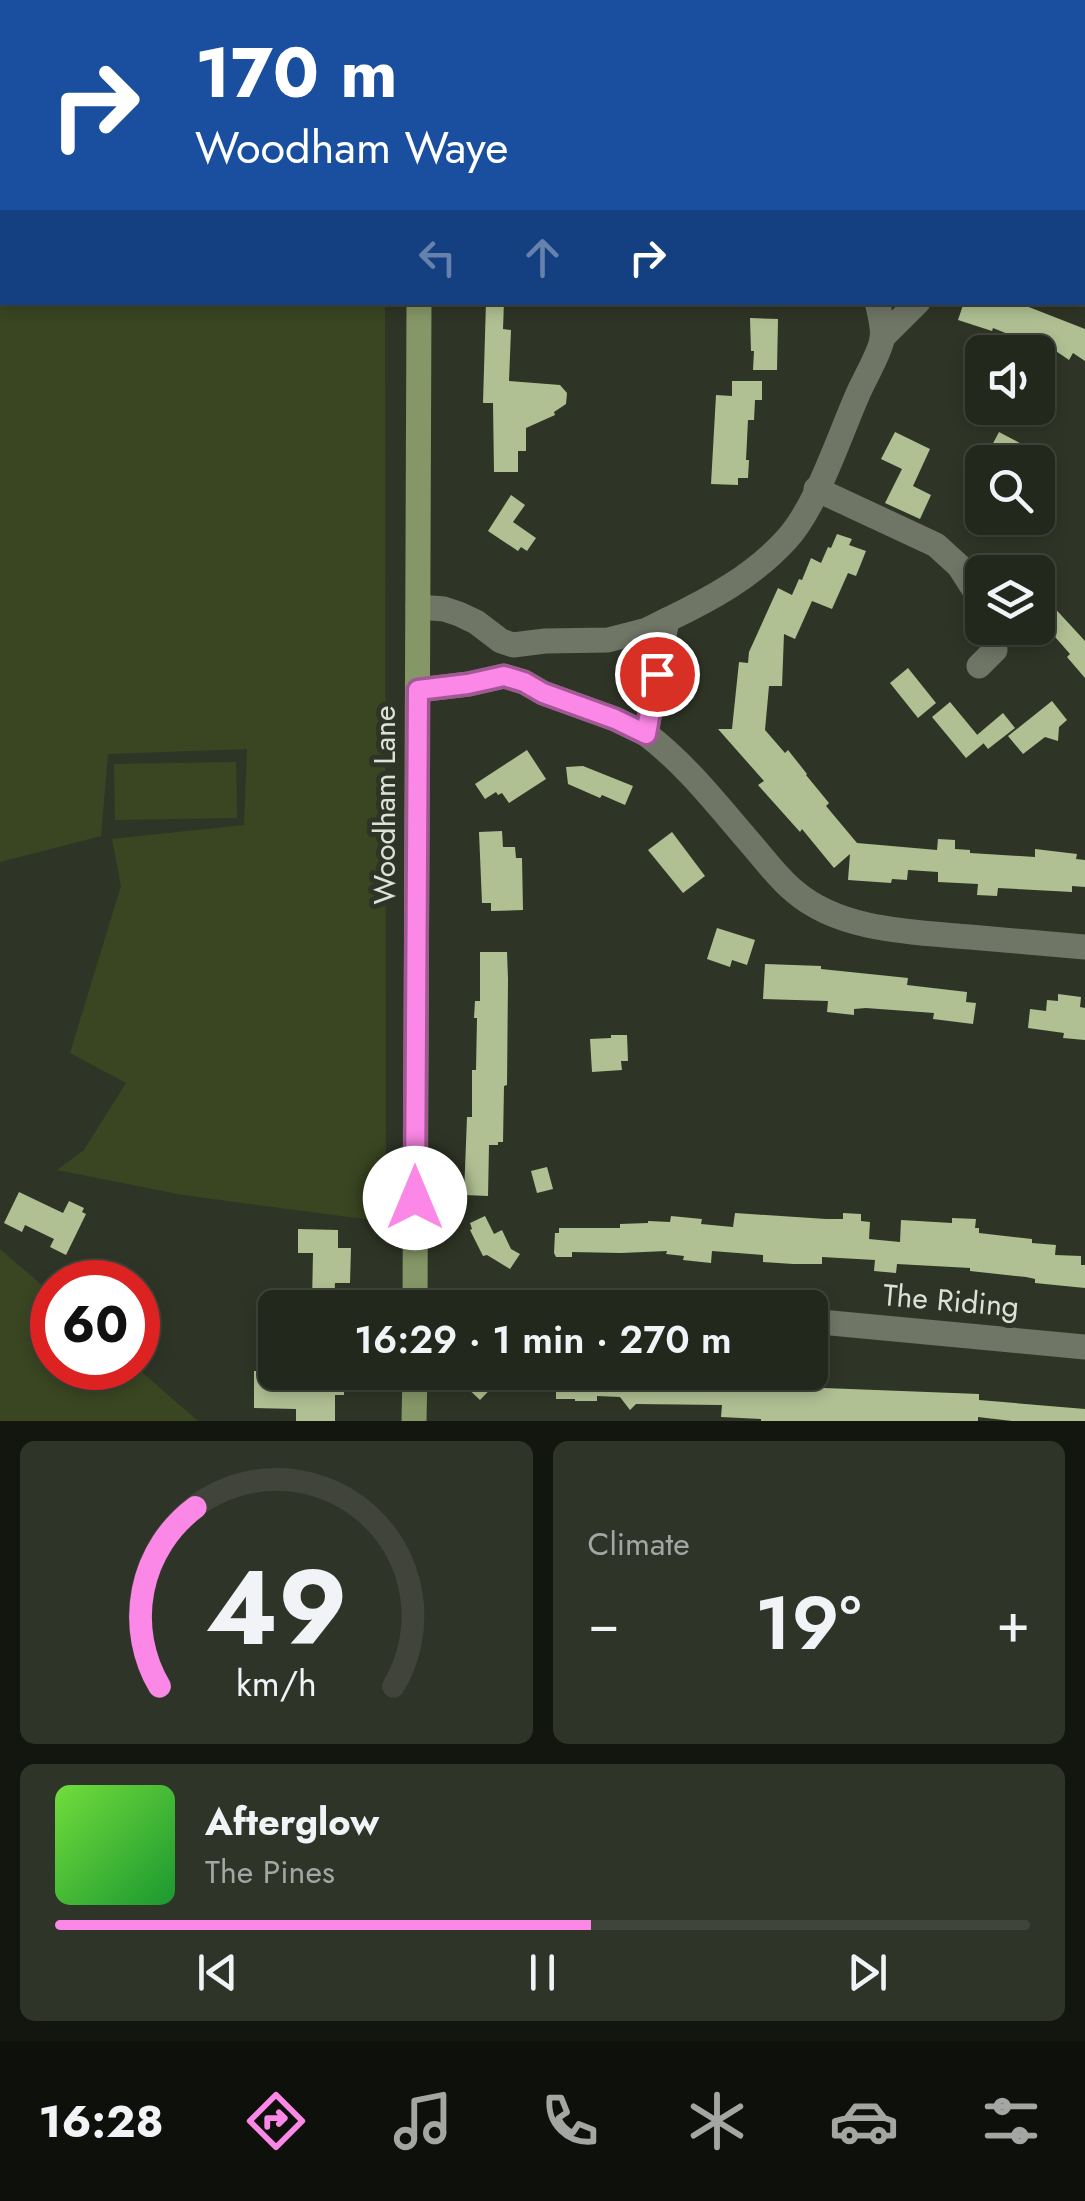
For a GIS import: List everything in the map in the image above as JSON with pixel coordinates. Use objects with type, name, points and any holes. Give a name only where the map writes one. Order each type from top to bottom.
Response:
[{"type":"main road","name":"Woodham Lane","points":[[415,1290],[419,305]]},
{"type":"main road","points":[[414,1390],[414,1421]]},
{"type":"street","points":[[877,305],[882,338]]},
{"type":"street","points":[[418,607],[459,614],[508,644],[608,640],[647,630],[734,584],[790,536],[816,490],[882,338],[915,305]]},
{"type":"street","points":[[816,490],[936,545],[965,575]]},
{"type":"street","points":[[646,734],[666,620]]},
{"type":"street","points":[[504,676],[508,644]]},
{"type":"street","points":[[418,690],[504,676],[646,734],[686,770],[792,890],[828,913],[919,932],[1085,947]]},
{"type":"street","name":"The Riding","points":[[828,1323],[1085,1347]]},
{"type":"green space","points":[[0,305],[385,305],[386,1222],[183,1195],[57,1170],[84,1150],[126,1083],[70,1053],[121,886],[112,839],[244,825],[247,749],[108,754],[101,836],[0,862]]},
{"type":"green space","points":[[236,762],[237,818],[115,820],[114,764]]},
{"type":"green space","points":[[0,1249],[30,1275],[30,1390],[160,1388],[198,1421],[0,1421]]},
{"type":"building","points":[[486,305],[504,305],[503,329],[511,330],[509,381],[560,385],[567,393],[566,404],[555,415],[526,428],[526,451],[518,451],[518,472],[494,472],[493,403],[483,403]]},
{"type":"building","points":[[963,305],[1024,305],[1085,329],[1085,361],[1073,353],[1069,360],[1055,350],[1055,335],[1010,335],[993,328],[992,331],[958,320]]},
{"type":"building","points":[[750,318],[778,319],[777,370],[753,370]]},
{"type":"building","points":[[732,381],[762,381],[762,400],[755,400],[754,420],[748,420],[748,478],[738,478],[738,485],[711,484],[716,395],[732,396]]},
{"type":"building","points":[[895,432],[930,449],[913,486],[931,495],[920,519],[885,503],[902,469],[881,459]]},
{"type":"building","points":[[999,432],[1023,445],[992,445]]},
{"type":"building","points":[[511,495],[525,505],[513,522],[536,538],[527,551],[521,547],[518,551],[488,531]]},
{"type":"building","points":[[837,534],[852,539],[849,545],[866,551],[856,576],[848,573],[832,609],[812,601],[795,639],[784,634],[782,686],[769,686],[765,730],[785,753],[788,750],[857,843],[937,850],[938,839],[955,840],[955,849],[970,853],[1035,857],[1035,849],[1077,854],[1076,859],[1085,860],[1085,887],[1072,886],[1072,892],[998,888],[997,896],[977,895],[978,884],[938,882],[938,872],[908,870],[907,880],[892,879],[891,883],[848,880],[850,854],[834,868],[758,785],[764,781],[718,729],[732,729],[739,662],[748,663],[749,652],[778,588],[792,595],[811,558],[821,563]]},
{"type":"building","points":[[1055,608],[1085,641],[1085,678],[1067,657],[1070,654],[1055,637]]},
{"type":"building","points":[[908,668],[936,703],[918,718],[890,683]]},
{"type":"building","points":[[1052,701],[1067,720],[1059,727],[1058,741],[1045,737],[1023,754],[1008,736]]},
{"type":"building","points":[[950,702],[984,743],[966,758],[932,717]]},
{"type":"building","points":[[1003,713],[1015,728],[988,749],[977,735]]},
{"type":"building","points":[[527,750],[546,779],[509,803],[502,793],[496,792],[485,799],[475,784]]},
{"type":"building","points":[[583,766],[633,786],[625,805],[568,784],[566,767]]},
{"type":"building","points":[[502,831],[503,847],[515,847],[516,858],[522,858],[523,910],[491,911],[491,903],[482,903],[479,832]]},
{"type":"building","points":[[672,832],[705,876],[683,893],[648,850]]},
{"type":"building","points":[[717,928],[755,940],[747,965],[732,960],[730,967],[707,959]]},
{"type":"building","points":[[480,952],[507,952],[508,979],[503,1142],[489,1145],[488,1196],[464,1195],[467,1117],[472,1117],[472,1070],[476,1070],[474,1018],[475,1001],[480,1001]]},
{"type":"building","points":[[765,964],[821,966],[908,978],[907,985],[967,992],[966,1002],[976,1003],[973,1024],[933,1019],[934,1013],[866,1008],[854,1009],[854,1015],[827,1012],[828,1001],[763,999]]},
{"type":"building","points":[[1058,994],[1081,997],[1085,1040],[1028,1028],[1030,1009],[1046,1011],[1047,1000],[1058,1001]]},
{"type":"building","points":[[627,1035],[628,1061],[621,1061],[622,1070],[592,1072],[590,1039]]},
{"type":"building","points":[[547,1167],[553,1189],[537,1193],[531,1171]]},
{"type":"building","points":[[19,1192],[63,1213],[69,1201],[84,1208],[82,1212],[86,1214],[66,1255],[50,1247],[54,1239],[25,1225],[22,1232],[4,1223]]},
{"type":"building","points":[[735,1213],[826,1219],[843,1219],[843,1213],[861,1214],[861,1221],[870,1222],[869,1239],[900,1242],[901,1220],[952,1223],[952,1218],[976,1219],[979,1233],[1032,1239],[1032,1243],[1056,1245],[1055,1255],[1081,1256],[1085,1288],[1035,1283],[1035,1279],[970,1268],[897,1264],[896,1273],[874,1271],[875,1260],[822,1257],[822,1264],[793,1264],[763,1262],[763,1255],[712,1251],[711,1263],[683,1260],[684,1256],[666,1254],[667,1251],[572,1252],[572,1257],[556,1257],[554,1253],[559,1228],[620,1228],[620,1224],[670,1222],[671,1216],[733,1227]]},
{"type":"building","points":[[485,1216],[494,1234],[502,1230],[511,1249],[520,1254],[510,1269],[483,1256],[470,1230],[470,1223]]},
{"type":"building","points":[[298,1229],[338,1230],[338,1248],[351,1248],[350,1283],[335,1283],[335,1290],[312,1290],[313,1253],[298,1253]]},
{"type":"building","points":[[254,1371],[258,1371],[258,1390],[344,1390],[344,1395],[335,1395],[335,1421],[296,1421],[296,1409],[254,1408]]},
{"type":"building","points":[[828,1388],[979,1394],[979,1400],[1085,1409],[1085,1421],[978,1417],[978,1421],[761,1421],[721,1417],[722,1405],[636,1404],[630,1410],[620,1397],[597,1396],[597,1401],[575,1401],[556,1399],[556,1391],[535,1391]]},
{"type":"building","points":[[469,1390],[490,1390],[480,1400]]},
{"type":"route","points":[[415,1198],[418,690],[504,676],[646,734],[657,674]]}]
